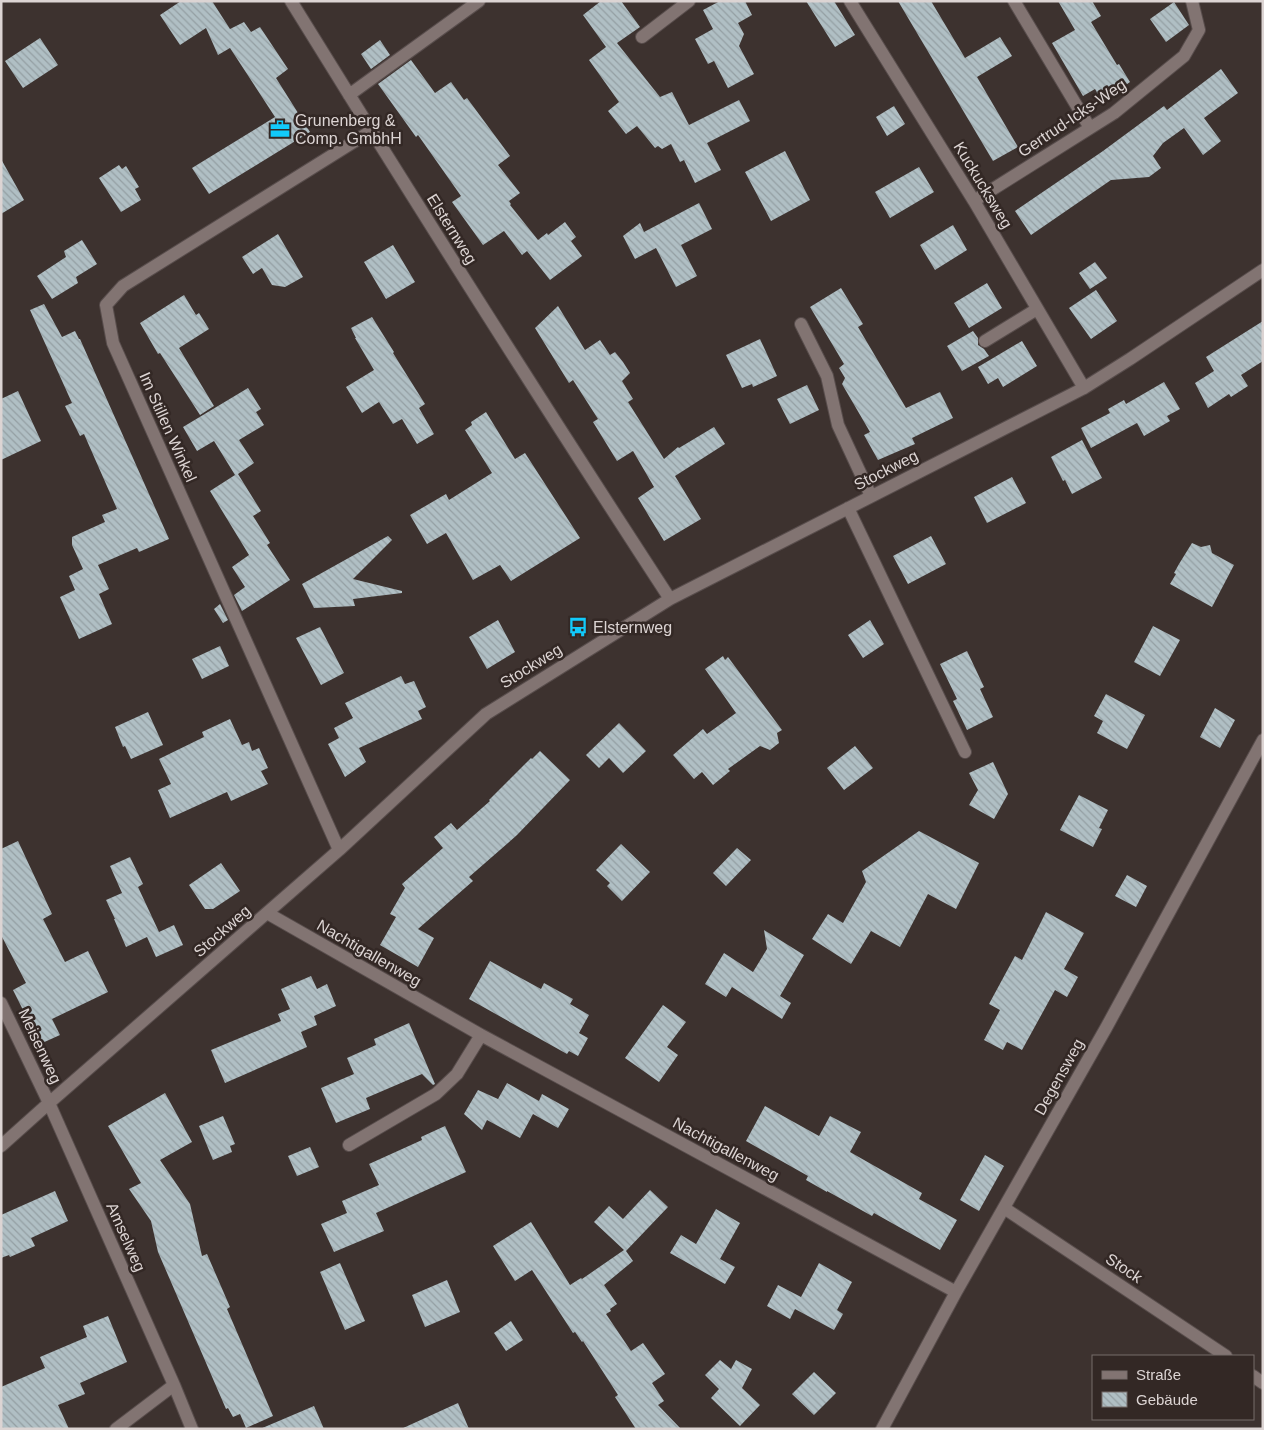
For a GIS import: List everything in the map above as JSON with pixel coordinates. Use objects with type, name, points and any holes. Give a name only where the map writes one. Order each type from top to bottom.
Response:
[{"type":"street","name":"Elsternweg","points":[[291,1],[557,426],[670,599]]},
{"type":"street","points":[[349,95],[479,1]]},
{"type":"street","points":[[642,37],[689,1]]},
{"type":"street","name":"Kuckucksweg","points":[[850,1],[974,201],[1084,388]]},
{"type":"street","points":[[1014,1],[1090,128]]},
{"type":"street","name":"Gertrud-Icks-Weg","points":[[974,201],[1114,113],[1184,56],[1199,30],[1192,1]]},
{"type":"street","name":"Im Stillen Winkel","points":[[339,850],[113,343],[106,305],[123,286],[371,131]]},
{"type":"street","name":"Stockweg","points":[[1,1146],[339,850],[486,714],[670,599],[1084,388],[1263,270]]},
{"type":"street","points":[[985,341],[1037,309]]},
{"type":"street","points":[[801,324],[827,376],[838,425],[870,496]]},
{"type":"street","points":[[848,508],[965,752]]},
{"type":"street","name":"Degensweg","points":[[882,1429],[956,1292],[1106,1028],[1263,740]]},
{"type":"street","name":"Nachtigallenweg","points":[[267,913],[481,1035],[956,1292]]},
{"type":"street","name":"Meisenweg","points":[[1,1003],[48,1103]]},
{"type":"street","points":[[349,1145],[436,1094],[457,1074],[481,1035]]},
{"type":"street","name":"Amselweg","points":[[48,1103],[192,1429]]},
{"type":"street","name":"Stock","points":[[1004,1208],[1224,1355]]},
{"type":"street","points":[[116,1429],[174,1385]]},
{"type":"building","points":[[181,1],[212,1],[230,29],[244,22],[251,32],[260,27],[288,69],[276,78],[310,132],[209,194],[192,168],[275,117],[230,48],[218,55],[206,28],[180,45],[160,15]]},
{"type":"building","points":[[601,1],[621,1],[640,27],[617,43],[660,97],[672,92],[689,125],[739,100],[750,121],[707,143],[721,170],[695,183],[684,160],[680,162],[671,144],[662,149],[658,146],[655,148],[637,126],[626,134],[608,111],[619,102],[589,60],[606,47],[583,15]]},
{"type":"building","points":[[720,1],[745,1],[752,15],[738,23],[744,34],[739,46],[754,74],[728,88],[714,61],[708,64],[695,39],[713,29],[703,10]]},
{"type":"building","points":[[806,1],[834,1],[855,35],[835,47]]},
{"type":"building","points":[[898,1],[931,1],[965,58],[1000,37],[1012,56],[977,77],[1018,147],[993,161]]},
{"type":"building","points":[[1058,1],[1092,1],[1101,16],[1091,22],[1117,65],[1119,64],[1130,82],[1102,102],[1095,89],[1083,96],[1052,43],[1075,30]]},
{"type":"building","points":[[1174,2],[1189,25],[1166,42],[1150,19]]},
{"type":"building","points":[[40,38],[58,65],[23,88],[5,61]]},
{"type":"building","points":[[380,40],[390,55],[371,69],[361,54]]},
{"type":"building","points":[[411,60],[435,93],[451,82],[464,100],[467,98],[510,156],[498,165],[520,193],[509,201],[510,205],[538,240],[565,222],[576,237],[571,241],[582,256],[550,280],[527,251],[522,255],[504,231],[483,245],[452,202],[461,196],[418,135],[416,137],[378,84]]},
{"type":"building","points":[[1221,69],[1238,93],[1204,118],[1221,141],[1203,155],[1184,128],[1163,143],[1153,156],[1161,168],[1149,177],[1111,180],[1031,235],[1015,211],[1103,151],[1164,106],[1167,110]]},
{"type":"building","points":[[894,106],[905,124],[887,136],[876,117]]},
{"type":"building","points":[[785,151],[810,200],[771,221],[745,172]]},
{"type":"building","points":[[1,159],[24,200],[1,214]]},
{"type":"building","points":[[119,165],[122,169],[126,166],[139,187],[135,189],[141,200],[121,212],[99,178]]},
{"type":"building","points":[[919,167],[934,192],[890,218],[875,192]]},
{"type":"building","points":[[699,203],[712,229],[681,245],[697,276],[676,287],[656,248],[635,259],[623,236],[640,223],[644,232]]},
{"type":"building","points":[[953,225],[967,250],[935,270],[920,245]]},
{"type":"building","points":[[278,234],[303,277],[285,287],[272,285],[262,268],[253,274],[242,257]]},
{"type":"building","points":[[82,240],[97,264],[76,277],[78,283],[52,299],[37,276],[66,257],[64,251]]},
{"type":"building","points":[[393,245],[415,282],[386,299],[364,262]]},
{"type":"building","points":[[1095,262],[1107,278],[1090,289],[1079,273]]},
{"type":"building","points":[[987,283],[1002,308],[969,328],[954,303]]},
{"type":"building","points":[[841,288],[863,324],[858,327],[906,408],[940,392],[953,418],[912,438],[915,444],[878,460],[864,435],[870,432],[842,384],[845,378],[839,368],[844,364],[810,307]]},
{"type":"building","points":[[1096,290],[1117,321],[1091,339],[1069,308]]},
{"type":"building","points":[[184,295],[196,315],[199,313],[209,329],[179,348],[214,406],[200,415],[160,353],[158,354],[140,323]]},
{"type":"building","points":[[44,304],[62,337],[75,331],[80,339],[169,539],[139,552],[137,548],[98,565],[109,589],[99,594],[112,624],[79,639],[60,597],[75,590],[69,576],[83,569],[72,545],[72,537],[105,522],[102,515],[117,509],[84,434],[80,436],[65,406],[72,403],[30,310]]},
{"type":"building","points":[[558,306],[585,350],[600,340],[610,355],[615,352],[623,362],[630,373],[622,381],[633,399],[628,402],[664,459],[678,447],[714,427],[725,444],[675,476],[701,519],[664,541],[638,498],[654,487],[633,451],[617,461],[593,422],[598,419],[573,380],[569,383],[535,328]]},
{"type":"building","points":[[372,317],[425,404],[419,408],[434,434],[417,444],[402,419],[393,424],[379,402],[362,413],[346,387],[374,370],[351,328]]},
{"type":"building","points":[[1263,321],[1263,361],[1241,375],[1248,386],[1231,397],[1229,394],[1208,408],[1195,383],[1214,371],[1206,357]]},
{"type":"building","points":[[973,331],[978,338],[978,345],[989,356],[962,371],[947,346]]},
{"type":"building","points":[[760,339],[777,376],[753,387],[752,384],[742,388],[726,355]]},
{"type":"building","points":[[1022,341],[1037,366],[1003,387],[998,378],[988,384],[978,367]]},
{"type":"building","points":[[1164,382],[1180,409],[1167,416],[1170,421],[1144,436],[1137,423],[1091,448],[1081,428],[1110,413],[1108,409],[1124,400],[1126,404]]},
{"type":"building","points":[[807,385],[819,410],[790,424],[777,399]]},
{"type":"building","points":[[248,388],[261,409],[256,412],[264,425],[239,440],[254,463],[238,474],[261,511],[253,516],[270,543],[267,545],[290,580],[242,611],[234,595],[245,587],[232,567],[249,555],[210,491],[235,475],[214,441],[197,451],[183,427]]},
{"type":"building","points":[[18,391],[41,441],[1,460],[1,399]]},
{"type":"building","points":[[486,412],[515,459],[525,453],[580,538],[511,581],[500,565],[473,580],[446,533],[427,544],[410,515],[446,494],[449,500],[492,473],[465,430],[472,425],[471,422]]},
{"type":"building","points":[[1082,440],[1102,478],[1072,494],[1051,457]]},
{"type":"building","points":[[1012,477],[1026,503],[987,523],[974,497]]},
{"type":"building","points":[[388,536],[392,540],[353,579],[402,591],[402,593],[353,599],[355,606],[314,608],[302,584]]},
{"type":"building","points":[[931,536],[946,564],[908,584],[893,556]]},
{"type":"building","points":[[1192,543],[1201,547],[1210,545],[1212,553],[1234,565],[1212,607],[1170,584],[1176,574],[1174,573]]},
{"type":"building","points":[[220,604],[228,620],[223,623],[214,609]]},
{"type":"building","points":[[498,620],[515,652],[487,669],[469,637]]},
{"type":"building","points":[[870,620],[884,644],[863,658],[848,635]]},
{"type":"building","points":[[1153,626],[1180,640],[1160,676],[1134,662]]},
{"type":"building","points":[[320,627],[344,673],[321,685],[296,638]]},
{"type":"building","points":[[220,646],[229,666],[202,679],[192,659]]},
{"type":"building","points":[[967,651],[984,687],[980,689],[993,717],[967,730],[953,701],[957,699],[940,664]]},
{"type":"building","points":[[723,656],[725,660],[728,657],[782,730],[777,733],[779,743],[770,750],[760,746],[728,769],[730,771],[713,785],[702,772],[694,779],[673,755],[703,729],[707,734],[736,713],[705,669]]},
{"type":"building","points":[[401,676],[405,684],[414,681],[426,707],[418,711],[422,719],[359,748],[366,762],[345,777],[328,744],[339,738],[334,728],[353,718],[345,703]]},
{"type":"building","points":[[1106,694],[1145,715],[1127,749],[1097,733],[1103,721],[1094,716]]},
{"type":"building","points":[[1215,708],[1235,720],[1220,748],[1200,737]]},
{"type":"building","points":[[148,712],[163,745],[131,759],[125,746],[123,747],[115,727]]},
{"type":"building","points":[[230,719],[242,745],[249,742],[252,751],[259,748],[268,768],[261,771],[268,784],[231,801],[227,792],[170,818],[158,790],[171,784],[159,759],[204,737],[202,732]]},
{"type":"building","points":[[619,723],[646,751],[623,773],[609,758],[599,768],[586,755]]},
{"type":"building","points":[[855,746],[873,768],[844,790],[827,768]]},
{"type":"building","points":[[540,751],[570,780],[517,835],[469,877],[473,881],[418,929],[434,938],[418,967],[380,945],[396,917],[390,914],[405,888],[402,884],[443,848],[434,837],[451,823],[457,830],[490,801]]},
{"type":"building","points":[[993,762],[1008,794],[994,819],[969,805],[978,790],[969,773]]},
{"type":"building","points":[[1079,795],[1108,810],[1099,828],[1102,829],[1093,847],[1060,830]]},
{"type":"building","points":[[919,831],[979,863],[956,909],[928,894],[900,947],[871,931],[851,964],[812,939],[828,914],[843,923],[866,882],[862,871]]},
{"type":"building","points":[[18,841],[52,914],[43,919],[65,962],[88,951],[108,992],[52,1019],[60,1035],[40,1044],[13,990],[26,983],[1,935],[1,849]]},
{"type":"building","points":[[621,844],[650,872],[622,901],[607,886],[610,883],[596,870]]},
{"type":"building","points":[[737,848],[751,860],[726,886],[713,873]]},
{"type":"building","points":[[130,857],[143,884],[138,887],[159,932],[174,925],[183,945],[156,957],[147,937],[126,947],[106,900],[122,893],[110,866]]},
{"type":"building","points":[[221,863],[240,891],[213,909],[205,909],[189,885]]},
{"type":"building","points":[[1127,875],[1147,886],[1136,907],[1115,896]]},
{"type":"building","points":[[1046,912],[1084,933],[1064,969],[1078,977],[1067,997],[1055,990],[1022,1050],[1007,1042],[1003,1050],[984,1040],[1000,1010],[989,1004],[1015,956],[1022,960]]},
{"type":"building","points":[[764,930],[804,955],[780,996],[791,1003],[782,1019],[732,987],[726,997],[705,984],[724,953],[753,972],[767,949]]},
{"type":"building","points":[[490,961],[541,989],[544,983],[573,999],[570,1004],[589,1015],[579,1033],[588,1038],[578,1056],[569,1051],[567,1054],[469,999]]},
{"type":"building","points":[[311,976],[317,989],[327,984],[336,1006],[314,1016],[317,1025],[301,1032],[307,1047],[225,1083],[211,1050],[281,1021],[278,1014],[290,1009],[281,989]]},
{"type":"building","points":[[663,1005],[686,1022],[667,1047],[678,1055],[659,1082],[625,1058]]},
{"type":"building","points":[[409,1023],[435,1084],[433,1085],[422,1074],[366,1098],[370,1109],[336,1123],[321,1088],[354,1074],[347,1058],[376,1045],[374,1039]]},
{"type":"building","points":[[507,1083],[539,1101],[542,1094],[569,1109],[558,1128],[533,1114],[520,1138],[487,1120],[482,1130],[464,1114],[478,1090],[498,1099]]},
{"type":"building","points":[[165,1093],[192,1142],[160,1160],[190,1204],[202,1256],[207,1254],[230,1307],[227,1309],[273,1416],[246,1428],[240,1414],[233,1417],[228,1408],[226,1409],[158,1252],[151,1221],[129,1189],[141,1183],[108,1126]]},
{"type":"building","points":[[765,1106],[819,1136],[830,1116],[861,1132],[850,1152],[922,1193],[919,1199],[957,1220],[940,1250],[874,1213],[872,1216],[827,1192],[806,1180],[808,1176],[746,1141]]},
{"type":"building","points":[[223,1116],[235,1144],[230,1146],[232,1152],[213,1160],[199,1126]]},
{"type":"building","points":[[445,1126],[466,1172],[376,1213],[384,1231],[334,1252],[321,1224],[347,1213],[342,1201],[379,1185],[369,1164],[422,1140],[421,1137]]},
{"type":"building","points":[[310,1147],[319,1167],[297,1176],[288,1156]]},
{"type":"building","points":[[985,1155],[1004,1166],[979,1211],[960,1200]]},
{"type":"building","points":[[650,1190],[668,1207],[626,1251],[633,1261],[604,1285],[617,1304],[606,1314],[631,1351],[643,1343],[665,1374],[652,1383],[664,1401],[658,1405],[681,1429],[636,1429],[615,1397],[618,1395],[583,1341],[575,1332],[573,1333],[532,1270],[515,1281],[493,1246],[531,1222],[570,1285],[624,1250],[594,1222],[609,1206],[623,1219]]},
{"type":"building","points":[[55,1191],[68,1221],[31,1238],[35,1246],[10,1257],[9,1255],[1,1258],[1,1215]]},
{"type":"building","points":[[716,1209],[740,1223],[720,1259],[735,1267],[725,1284],[670,1253],[681,1235],[696,1244]]},
{"type":"building","points":[[340,1263],[365,1321],[345,1330],[320,1272]]},
{"type":"building","points":[[819,1263],[852,1282],[837,1310],[843,1314],[834,1330],[795,1309],[790,1319],[767,1306],[778,1285],[801,1297]]},
{"type":"building","points":[[447,1280],[460,1312],[425,1327],[412,1295]]},
{"type":"building","points":[[108,1316],[127,1362],[80,1383],[85,1394],[58,1405],[69,1429],[1,1429],[1,1387],[45,1368],[40,1357],[87,1337],[83,1326]]},
{"type":"building","points":[[511,1321],[523,1340],[506,1351],[494,1333]]},
{"type":"building","points":[[720,1360],[731,1369],[736,1360],[752,1369],[742,1388],[760,1405],[740,1426],[711,1398],[719,1389],[705,1375]]},
{"type":"building","points":[[814,1372],[836,1393],[814,1415],[792,1394]]},
{"type":"building","points":[[458,1403],[469,1429],[401,1429],[447,1408]]},
{"type":"building","points":[[314,1406],[324,1429],[260,1429]]},
{"type":"place","name":"Grunenberg & Comp. GmbhH","points":[[280,129]]},
{"type":"place","name":"Elsternweg","points":[[578,627]]}]
